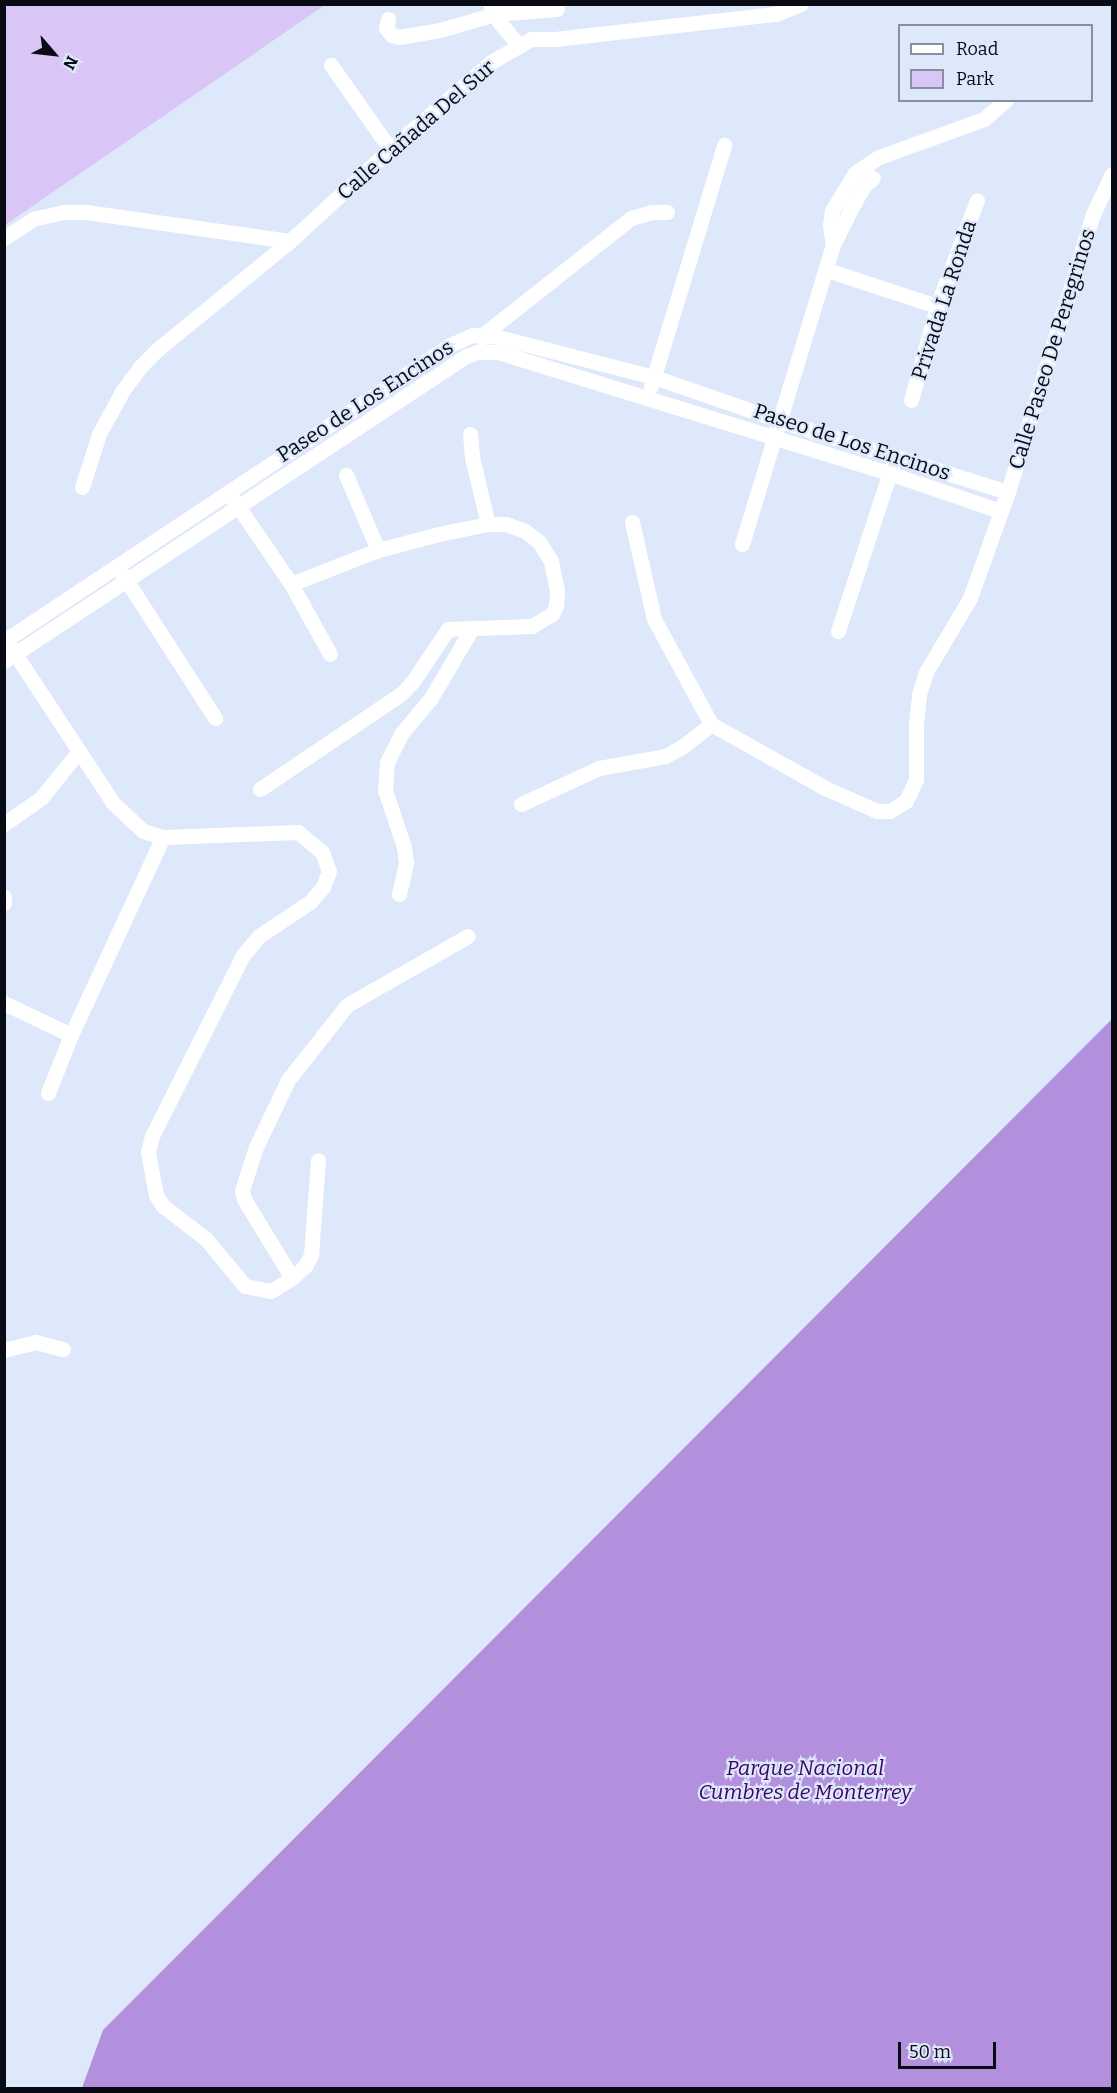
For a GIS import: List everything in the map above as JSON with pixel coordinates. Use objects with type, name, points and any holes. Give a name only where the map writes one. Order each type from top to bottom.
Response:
[{"type":"street","name":"Calle Cañada Del Sur","points":[[82,488],[104,425],[123,390],[141,366],[158,349],[290,241],[471,77],[531,39],[555,39],[776,14],[801,4]]},
{"type":"street","points":[[493,9],[519,45]]},
{"type":"street","points":[[388,19],[387,28],[392,35],[399,37],[440,30],[493,9],[557,9]]},
{"type":"street","points":[[332,65],[390,149]]},
{"type":"street","points":[[833,245],[830,225],[832,211],[855,173],[879,157],[984,119],[1004,102]]},
{"type":"street","points":[[648,398],[724,145]]},
{"type":"street","name":"Calle Paseo De Peregrinos","points":[[711,724],[825,788],[878,811],[890,812],[900,807],[911,793],[916,780],[916,724],[919,694],[926,672],[939,656],[970,598],[1008,492],[1094,214],[1113,174]]},
{"type":"street","points":[[742,543],[833,245],[854,202],[864,186],[873,178]]},
{"type":"street","name":"Privada La Ronda","points":[[911,400],[937,306],[977,200]]},
{"type":"street","points":[[4,238],[33,219],[63,212],[86,212],[290,241]]},
{"type":"street","points":[[477,352],[484,334],[631,218],[642,213],[667,212]]},
{"type":"street","points":[[827,270],[937,306]]},
{"type":"street","name":"Paseo de Los Encinos","points":[[5,640],[450,345],[472,334],[484,334],[654,377],[781,421],[1008,492]]},
{"type":"street","name":"Paseo de Los Encinos","points":[[10,657],[466,356],[477,352],[511,356],[889,473],[1000,511]]},
{"type":"street","points":[[470,434],[472,457],[488,524]]},
{"type":"street","points":[[838,631],[895,455]]},
{"type":"street","points":[[346,475],[378,550]]},
{"type":"street","points":[[228,492],[291,584],[330,654]]},
{"type":"street","points":[[521,804],[598,768],[665,756],[682,747],[711,724],[654,619],[632,522]]},
{"type":"street","points":[[260,789],[401,694],[413,681],[448,629],[532,626],[552,614],[556,606],[557,590],[551,561],[539,542],[525,531],[506,524],[488,524],[378,550],[291,584]]},
{"type":"street","points":[[117,566],[215,718]]},
{"type":"street","points":[[399,894],[406,863],[405,847],[385,790],[387,762],[401,734],[431,698],[472,628]]},
{"type":"street","points":[[5,640],[10,657],[123,815],[142,831],[163,837],[298,832],[317,846],[326,860],[329,871],[327,880],[317,895],[259,936],[243,955],[152,1136],[148,1152],[156,1195],[164,1206],[206,1239],[237,1280],[245,1286],[271,1291],[292,1278],[305,1266],[311,1255],[318,1160]]},
{"type":"street","points":[[4,824],[41,798],[79,751]]},
{"type":"street","points":[[48,1093],[71,1035],[163,837]]},
{"type":"street","points":[[4,897],[4,903]]},
{"type":"street","points":[[292,1278],[244,1199],[242,1190],[256,1148],[288,1080],[346,1005],[468,936]]},
{"type":"street","points":[[4,1003],[71,1035]]},
{"type":"street","points":[[4,1350],[36,1342],[63,1349]]},
{"type":"green space","points":[[5,4],[325,4],[325,5],[5,225]]},
{"type":"green space","name":"Parque Nacional Cumbres de Monterrey","points":[[1112,1019],[1112,2088],[82,2088],[103,2030]]}]
